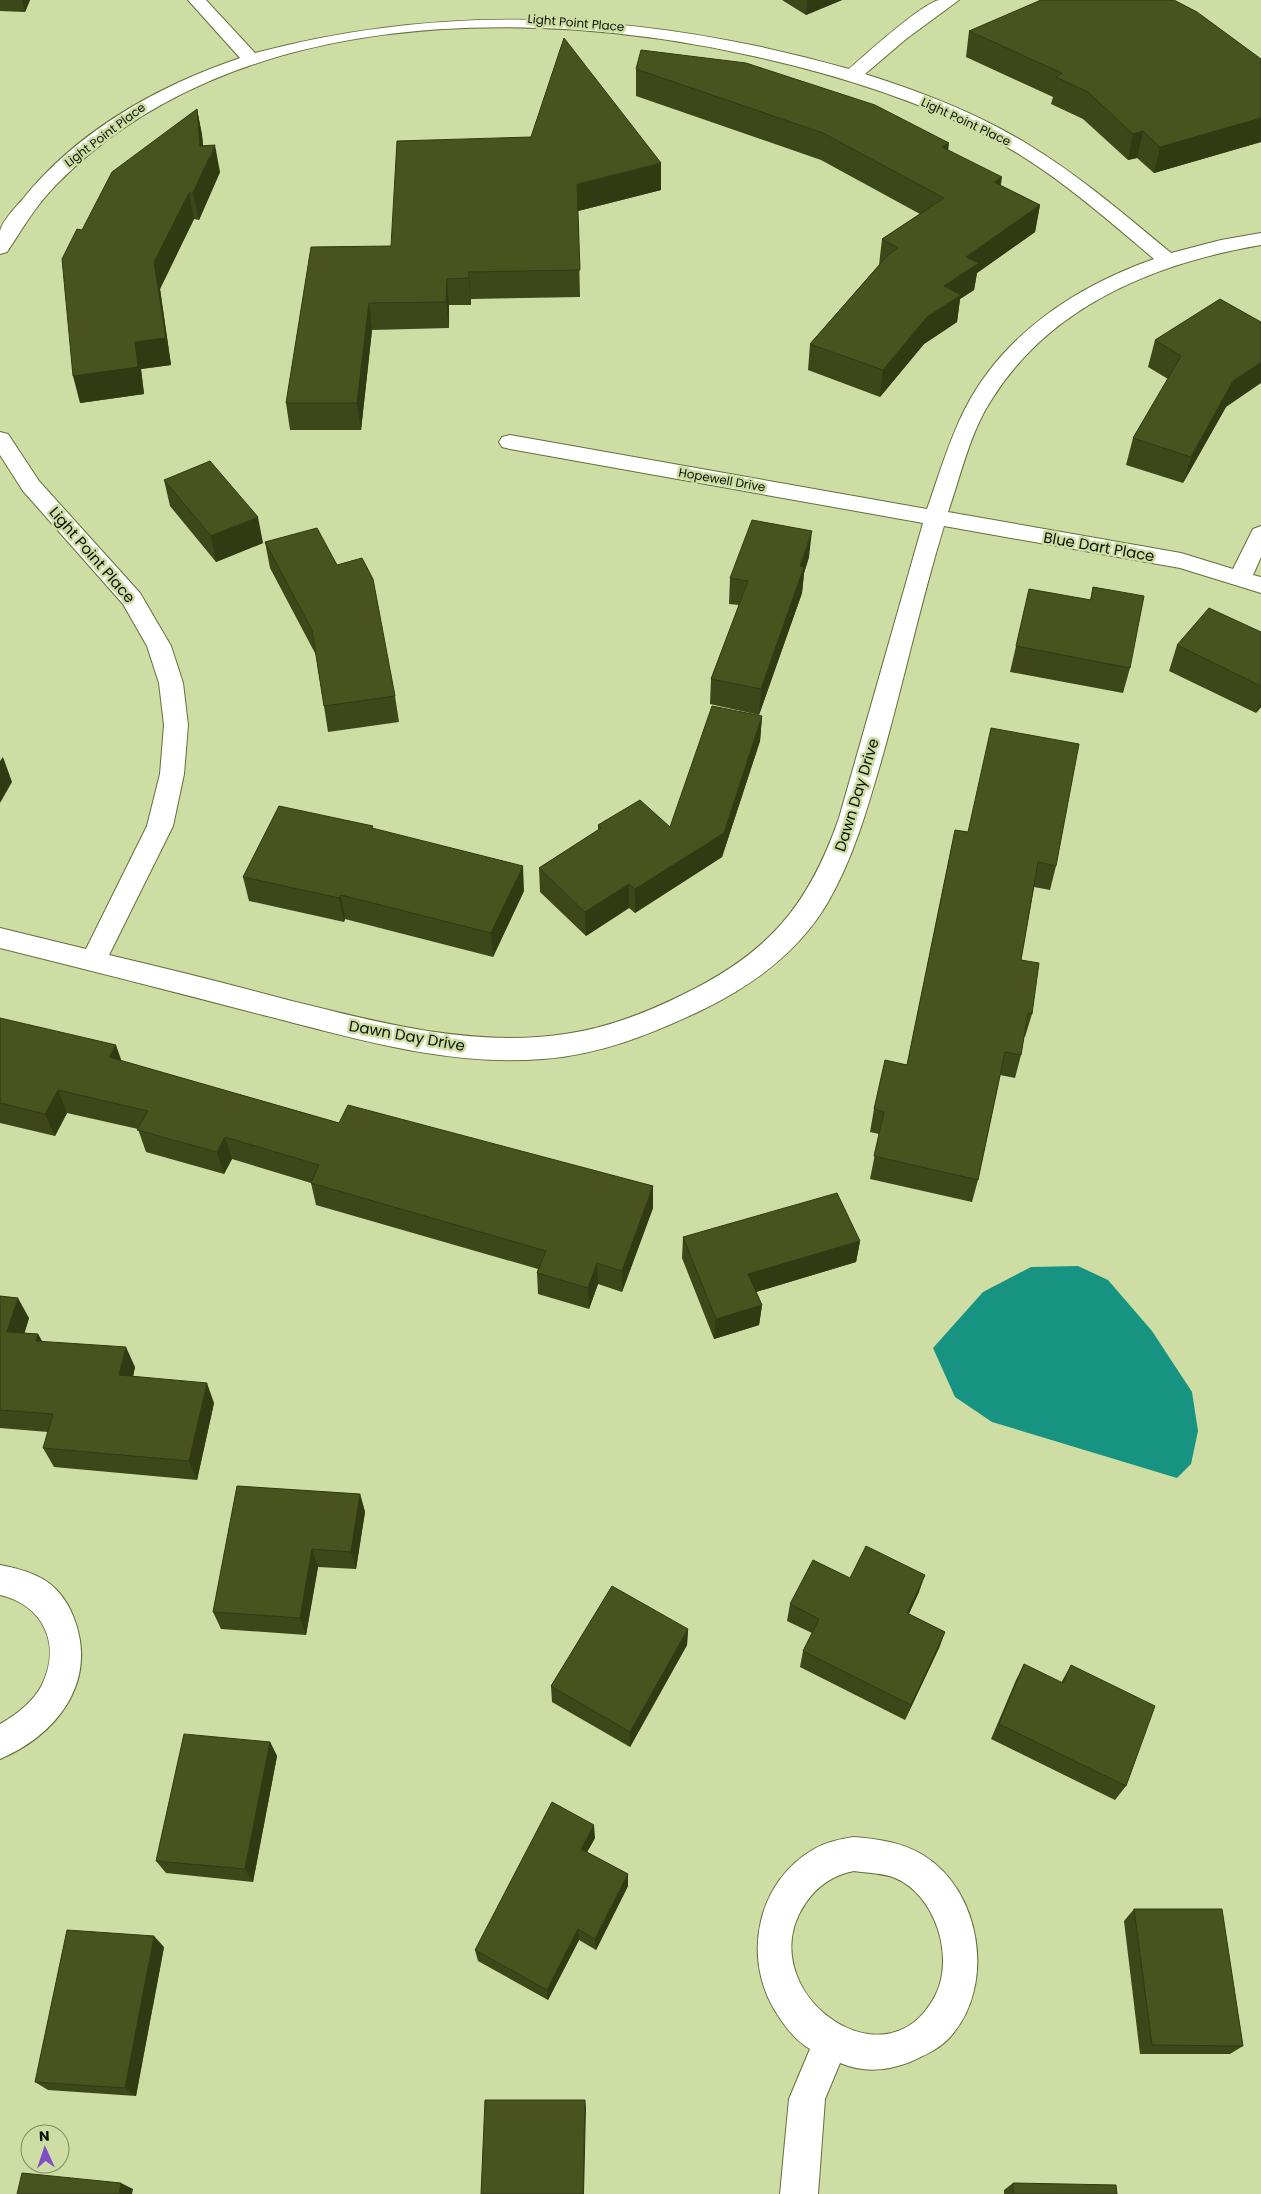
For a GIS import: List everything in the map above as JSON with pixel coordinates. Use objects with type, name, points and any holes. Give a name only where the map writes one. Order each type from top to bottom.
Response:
[{"type":"street","points":[[197,0],[251,60]]},
{"type":"street","points":[[854,75],[885,45],[922,17],[950,0]]},
{"type":"street","name":"Light Point Place","points":[[0,248],[6,235],[32,201],[64,165],[143,106],[190,83],[251,60],[318,40],[377,28],[432,22],[528,19],[582,22],[695,37],[854,75],[907,94],[1020,147],[1069,180],[1168,260]]},
{"type":"street","name":"Dawn Day Drive","points":[[0,938],[385,1035],[453,1046],[523,1050],[594,1040],[668,1016],[734,981],[784,940],[818,897],[842,848],[859,796],[935,518],[962,439],[981,398],[1033,333],[1109,284],[1168,260],[1261,239]]},
{"type":"street","name":"Light Point Place","points":[[0,439],[31,486],[132,599],[159,646],[171,683],[176,724],[173,764],[160,826],[93,961]]},
{"type":"street","name":"Hopewell Drive","points":[[510,442],[935,518]]},
{"type":"street","name":"Blue Dart Place","points":[[935,518],[1181,561],[1240,577],[1261,585]]},
{"type":"street","points":[[1240,577],[1261,534]]},
{"type":"street","points":[[0,1580],[15,1582],[39,1593],[56,1612],[65,1636],[64,1665],[56,1693],[37,1718],[12,1738],[0,1742]]},
{"type":"street","points":[[854,1854],[884,1857],[912,1868],[936,1890],[954,1919],[961,1952],[958,1985],[945,2015],[923,2038],[894,2051],[862,2053],[830,2043],[804,2023],[785,1996],[774,1964],[774,1933],[784,1902],[801,1878],[826,1861],[854,1854]]},
{"type":"street","points":[[799,2194],[807,2099],[830,2043]]},
{"type":"water","points":[[1078,1266],[1108,1280],[1152,1331],[1192,1392],[1198,1431],[1191,1464],[1177,1478],[992,1422],[955,1397],[933,1348],[983,1292],[1031,1267]]},
{"type":"building","points":[[1041,0],[1174,0],[1197,12],[1261,59],[1261,118],[1160,147],[1143,131],[1133,134],[1088,92],[1056,77],[1062,73],[969,31]]},
{"type":"building","points":[[564,38],[661,163],[577,184],[580,270],[469,272],[469,278],[447,279],[446,302],[369,303],[357,403],[286,403],[311,247],[391,246],[397,141],[531,137]]},
{"type":"building","points":[[641,50],[746,63],[875,105],[949,143],[942,147],[1002,177],[994,182],[1040,205],[966,257],[979,263],[944,286],[961,295],[927,317],[883,370],[810,344],[888,255],[898,248],[882,239],[944,198],[823,133],[636,69]]},
{"type":"building","points":[[197,109],[200,146],[215,145],[193,193],[189,193],[154,262],[166,338],[135,342],[138,367],[73,376],[62,259],[77,229],[82,230],[112,172]]},
{"type":"building","points":[[1220,299],[1261,322],[1261,362],[1233,381],[1191,457],[1133,438],[1181,356],[1155,340]]},
{"type":"building","points":[[210,461],[258,517],[211,536],[164,480]]},
{"type":"building","points":[[752,520],[812,531],[800,566],[804,567],[761,689],[711,679],[748,581],[730,578]]},
{"type":"building","points":[[317,528],[337,565],[362,558],[373,579],[395,696],[324,706],[312,630],[265,542]]},
{"type":"building","points":[[1093,587],[1144,596],[1130,668],[1016,646],[1029,589],[1091,600]]},
{"type":"building","points":[[1209,608],[1261,632],[1261,686],[1177,645]]},
{"type":"building","points":[[712,706],[762,716],[724,833],[635,889],[629,884],[585,912],[539,868],[601,828],[598,825],[640,800],[670,827]]},
{"type":"building","points":[[991,728],[1079,744],[1056,866],[1038,862],[1021,960],[1039,963],[1032,1014],[1028,1013],[1021,1055],[1005,1052],[978,1180],[874,1156],[884,1112],[874,1109],[885,1060],[907,1065],[955,830],[968,832]]},
{"type":"building","points":[[279,806],[373,826],[372,828],[523,866],[491,933],[341,895],[339,898],[243,877]]},
{"type":"building","points":[[0,1018],[116,1045],[109,1057],[339,1123],[348,1105],[653,1186],[622,1271],[597,1263],[588,1288],[537,1273],[546,1251],[311,1183],[319,1165],[225,1137],[217,1152],[137,1130],[148,1111],[58,1090],[45,1114],[0,1103]]},
{"type":"building","points":[[837,1193],[860,1241],[748,1274],[762,1305],[716,1319],[683,1237]]},
{"type":"building","points":[[0,1296],[18,1298],[7,1332],[38,1334],[36,1341],[126,1347],[119,1375],[207,1383],[189,1461],[43,1448],[53,1414],[0,1410]]},
{"type":"building","points":[[237,1486],[360,1494],[351,1552],[312,1549],[300,1618],[213,1612]]},
{"type":"building","points":[[866,1546],[925,1575],[907,1613],[945,1632],[911,1705],[803,1651],[819,1619],[790,1604],[813,1560],[850,1578]]},
{"type":"building","points":[[612,1586],[688,1629],[630,1732],[551,1686]]},
{"type":"building","points":[[1024,1664],[1063,1683],[1071,1665],[1155,1706],[1126,1786],[999,1724]]},
{"type":"building","points":[[184,1734],[270,1742],[245,1869],[156,1861]]},
{"type":"building","points":[[552,1802],[594,1825],[581,1849],[628,1874],[595,1939],[578,1929],[547,1990],[475,1950]]},
{"type":"building","points":[[1134,1909],[1222,1909],[1243,2046],[1152,2045]]},
{"type":"building","points":[[67,1930],[154,1936],[125,2088],[35,2082]]},
{"type":"building","points":[[485,2100],[585,2100],[583,2194],[481,2194]]},
{"type":"building","points":[[22,2174],[121,2183],[119,2194],[17,2194]]},
{"type":"building","points":[[1013,2183],[1116,2185],[1117,2194],[1013,2194]]}]
